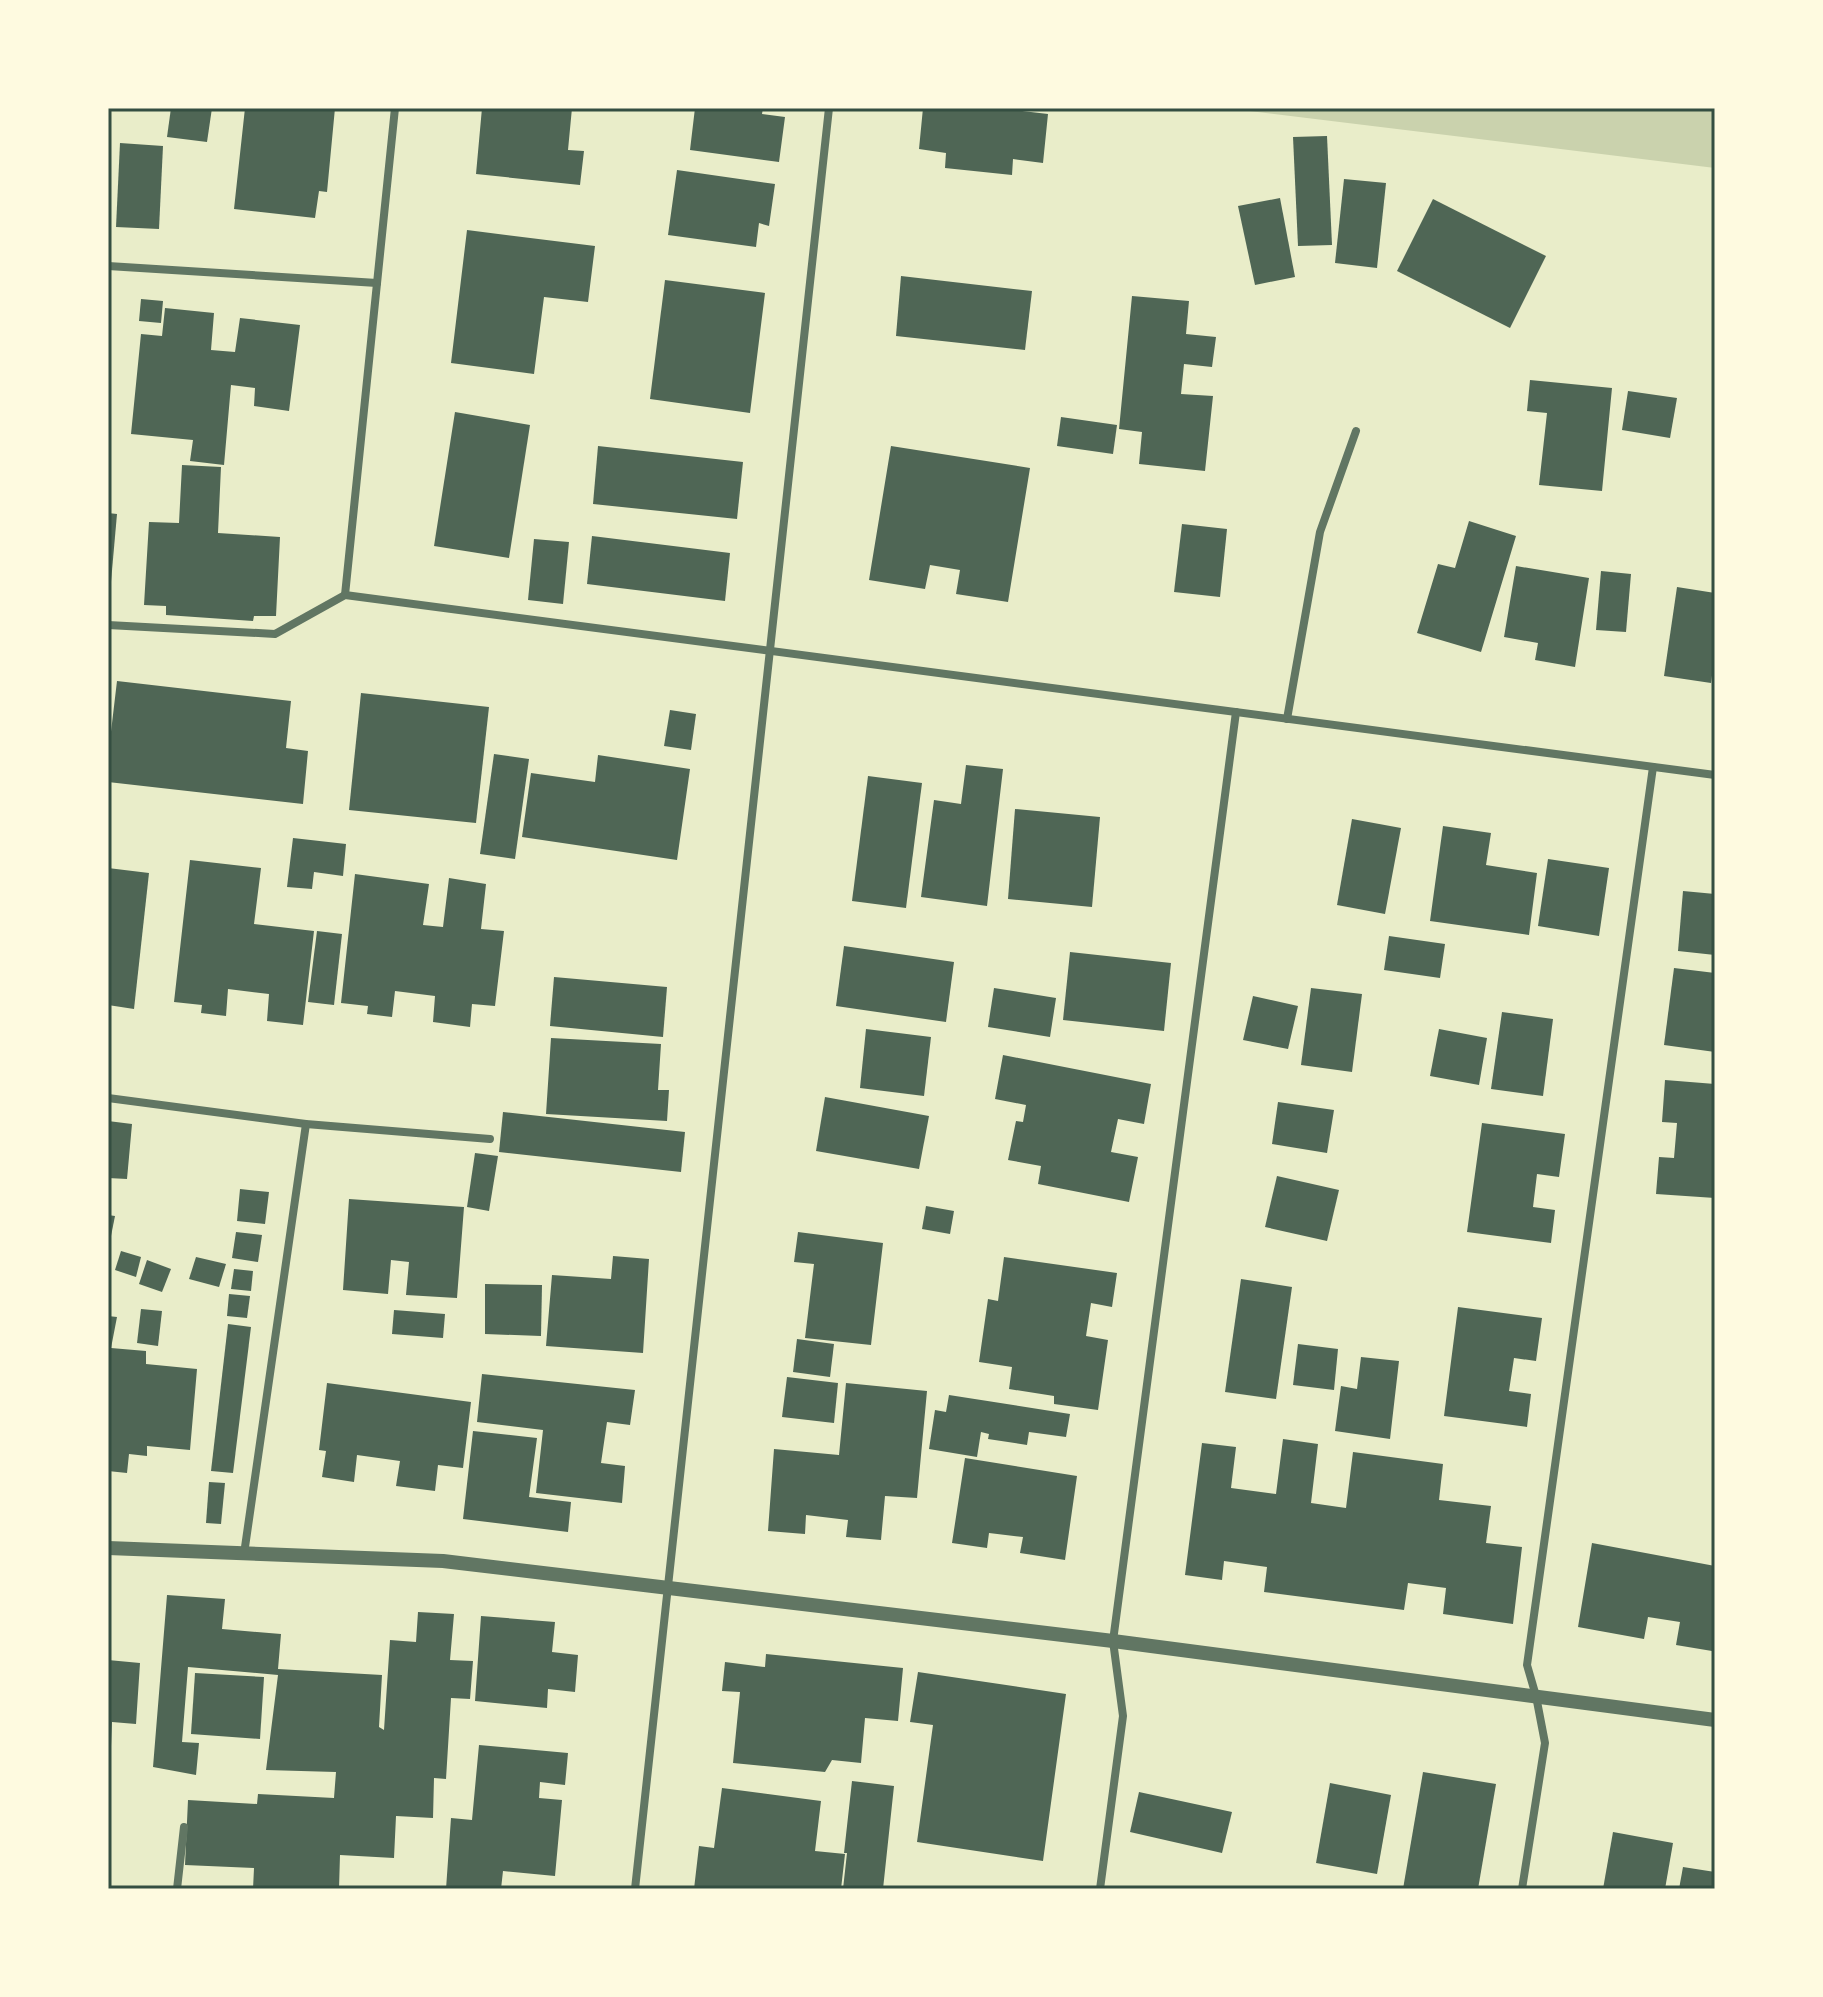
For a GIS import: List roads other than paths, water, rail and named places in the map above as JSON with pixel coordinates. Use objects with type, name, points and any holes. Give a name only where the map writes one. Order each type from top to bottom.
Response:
[{"type":"street","points":[[345,595],[395,108]]},
{"type":"street","points":[[635,1889],[829,108]]},
{"type":"street","points":[[108,266],[377,283]]},
{"type":"street","points":[[1287,719],[1320,532],[1356,431]]},
{"type":"street","points":[[108,625],[275,634],[345,595],[1715,775]]},
{"type":"street","points":[[1100,1889],[1123,1716],[1113,1641],[1236,712]]},
{"type":"street","points":[[1522,1889],[1545,1743],[1527,1665],[1653,767]]},
{"type":"street","points":[[108,1098],[306,1124],[490,1139]]},
{"type":"street","points":[[244,1554],[306,1124]]},
{"type":"street","points":[[108,1548],[443,1561],[1113,1641],[1715,1720]]},
{"type":"street","points":[[177,1889],[184,1827]]}]
